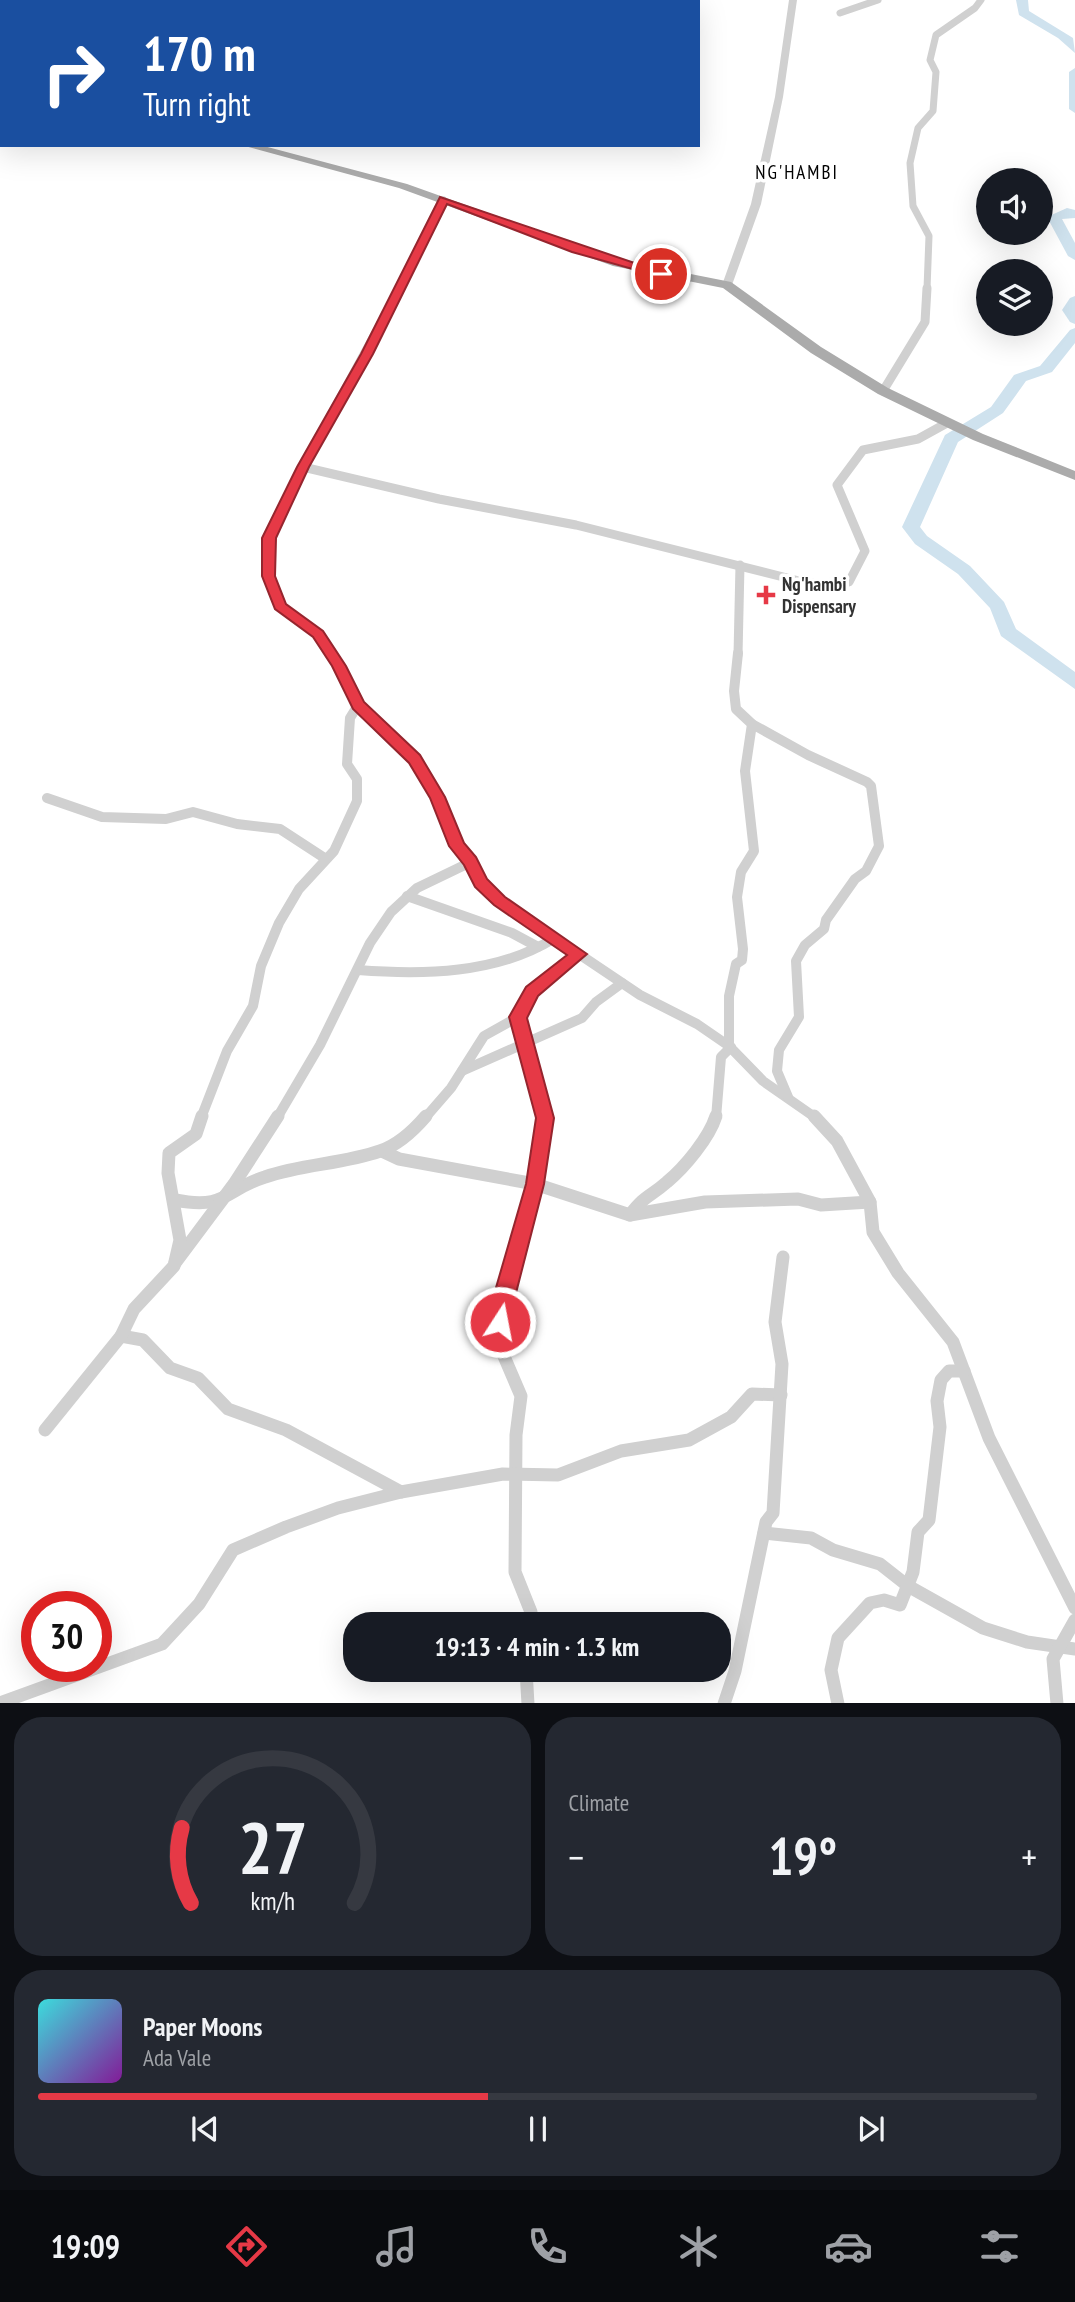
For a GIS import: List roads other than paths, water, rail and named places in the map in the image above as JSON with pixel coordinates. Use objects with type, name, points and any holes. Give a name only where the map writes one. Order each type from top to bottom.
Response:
[{"type":"main road","points":[[255,147],[318,161],[444,200],[617,263],[727,285],[817,350],[883,391],[978,437],[1075,476]]},
{"type":"street","points":[[727,285],[756,204],[779,97],[793,0]]},
{"type":"street","points":[[840,13],[878,0]]},
{"type":"street","points":[[883,391],[925,322],[929,236],[913,206],[910,163],[918,128],[933,111],[936,72],[930,60],[936,34],[975,8],[981,0]]},
{"type":"street","points":[[444,200],[367,354],[303,467],[269,538],[268,576],[280,606],[318,634],[339,666],[358,705],[415,759],[437,797],[457,846],[471,862],[481,883],[500,901],[553,939],[730,1046],[763,1081],[813,1115],[837,1141],[870,1202],[873,1232],[898,1273],[953,1342],[989,1438],[1075,1608]]},
{"type":"street","points":[[303,467],[439,499],[576,526],[807,583],[849,582],[865,551],[837,485],[863,450],[895,447],[910,440],[931,436],[947,422]]},
{"type":"street","points":[[740,565],[741,592],[737,608],[740,640],[734,691],[736,709],[752,724],[805,752],[815,761],[867,782],[871,786],[880,838],[866,871],[855,879],[826,920],[824,929],[805,945],[796,961],[799,1017],[779,1050],[777,1071],[788,1097]]},
{"type":"street","points":[[174,1266],[180,1240],[175,1199],[168,1173],[169,1153],[196,1134],[208,1095],[253,1006],[261,966],[279,923],[299,888],[334,850],[357,801],[357,779],[347,764],[350,718],[358,705]]},
{"type":"street","points":[[630,1215],[643,1197],[667,1182],[712,1129],[718,1110],[721,1057],[730,1046],[729,996],[736,964],[742,960],[744,946],[737,889],[740,873],[754,851],[746,798],[745,759],[752,724]]},
{"type":"street","points":[[47,798],[102,817],[166,819],[193,812],[237,824],[280,829],[326,859]]},
{"type":"street","points":[[45,1430],[121,1336],[134,1309],[174,1266],[223,1200],[320,1045],[390,912],[422,882],[471,862]]},
{"type":"street","points":[[407,896],[512,933],[538,947]]},
{"type":"street","points":[[358,970],[398,973],[443,969],[522,956],[553,939]]},
{"type":"street","points":[[175,1199],[195,1204],[223,1200],[262,1177],[382,1151],[414,1130],[451,1088],[484,1036],[518,1017],[532,992],[579,954]]},
{"type":"street","points":[[462,1071],[582,1018],[596,1002],[622,983]]},
{"type":"street","points":[[518,1017],[545,1118],[535,1184],[503,1298],[500,1346],[522,1396],[516,1435],[515,1572],[531,1612]]},
{"type":"street","points":[[382,1151],[398,1159],[535,1184],[630,1215],[705,1202],[798,1199],[821,1205],[870,1202]]},
{"type":"street","points":[[724,1703],[735,1671],[764,1533],[773,1513],[782,1357],[775,1322],[783,1257]]},
{"type":"street","points":[[121,1336],[143,1340],[170,1368],[198,1378],[228,1409],[286,1430],[401,1492]]},
{"type":"street","points":[[838,1703],[831,1670],[838,1638],[870,1603],[884,1601],[900,1605],[908,1586],[913,1572],[918,1532],[929,1520],[940,1427],[937,1401],[941,1380],[949,1371],[964,1371]]},
{"type":"street","points":[[0,1703],[162,1644],[199,1604],[233,1549],[338,1508],[401,1492],[517,1474],[558,1475],[621,1451],[689,1440],[731,1417],[751,1394],[781,1395]]},
{"type":"street","points":[[764,1533],[811,1538],[833,1550],[880,1564],[908,1586],[984,1628],[1055,1647],[1075,1649]]},
{"type":"street","points":[[1056,1703],[1051,1658],[1055,1647],[1075,1620]]},
{"type":"street","points":[[527,1682],[528,1703]]},
{"type":"waterway","points":[[1022,0],[1023,12],[1037,23],[1062,35],[1075,49]]},
{"type":"waterway","points":[[1075,72],[1075,109]]},
{"type":"waterway","points":[[1075,214],[1067,212],[1054,217],[1075,256]]},
{"type":"waterway","points":[[1075,301],[1070,310],[1075,319]]},
{"type":"waterway","points":[[1075,333],[1046,369],[1020,378],[997,410],[951,439],[911,527],[921,540],[964,570],[998,606],[1008,632],[1057,665],[1075,683]]},
{"type":"place","name":"Ng'hambi Dispensary","points":[[766,595]]},
{"type":"district","name":"NG'HAMBI","points":[[797,172]]}]
